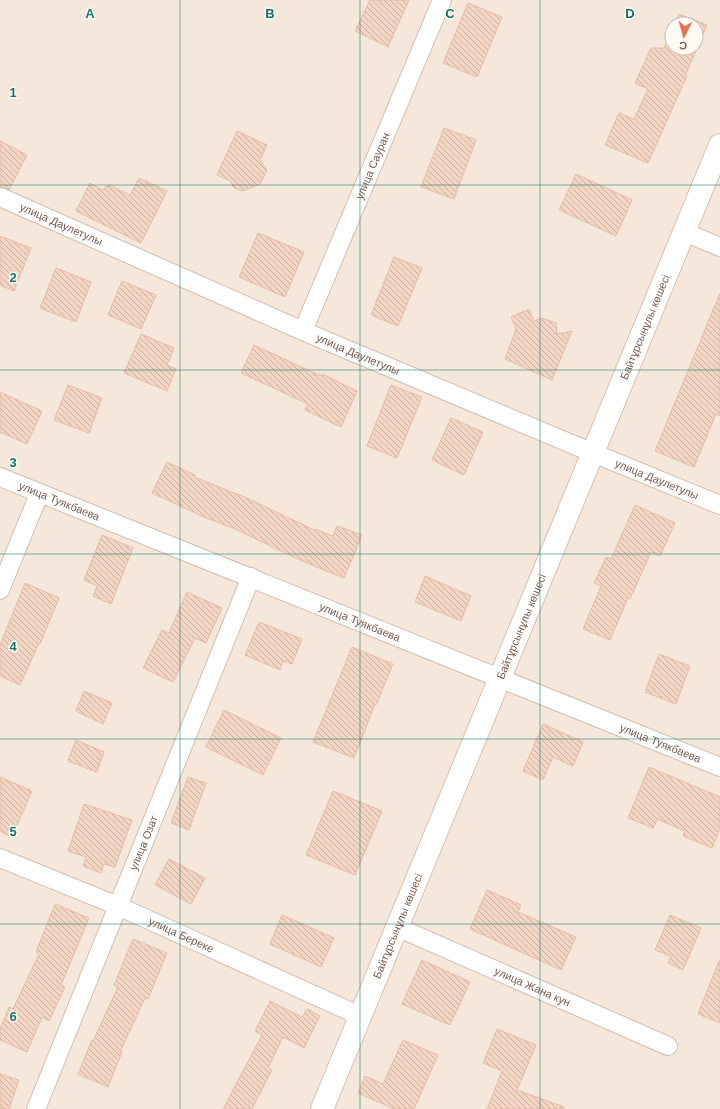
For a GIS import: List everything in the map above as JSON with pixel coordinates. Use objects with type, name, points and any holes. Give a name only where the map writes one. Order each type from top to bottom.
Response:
[{"type":"main road","name":"Байтұрсынұлы көшесі","points":[[322,1109],[720,144]]},
{"type":"street","name":"улица Сауран","points":[[303,331],[442,0]]},
{"type":"street","name":"улица Даулетулы","points":[[0,197],[303,331],[720,505]]},
{"type":"street","points":[[684,232],[720,247]]},
{"type":"street","name":"улица Туякбаева","points":[[0,478],[251,577],[720,767]]},
{"type":"street","points":[[0,590],[39,494]]},
{"type":"street","name":"улица Озат","points":[[36,1109],[251,577]]},
{"type":"street","name":"улица Береке","points":[[0,858],[118,906],[360,1016]]},
{"type":"street","name":"улица Жана кун","points":[[397,927],[668,1046]]},
{"type":"shaded area","points":[[0,0],[720,0],[720,1109],[0,1109]]},
{"type":"building","points":[[370,0],[409,0],[388,47],[355,31]]},
{"type":"building","points":[[468,3],[502,17],[477,77],[443,63]]},
{"type":"building","points":[[704,24],[707,25],[704,32]]},
{"type":"building","points":[[651,48],[664,48],[664,56],[694,56],[685,76],[687,76],[648,163],[605,145],[619,113],[634,119],[648,89],[635,83]]},
{"type":"building","points":[[444,128],[476,140],[454,199],[421,187]]},
{"type":"building","points":[[237,131],[267,145],[260,160],[267,170],[260,184],[242,191],[233,187],[231,181],[217,175]]},
{"type":"building","points":[[0,141],[27,155],[9,190],[0,187]]},
{"type":"building","points":[[576,174],[632,200],[616,236],[559,210]]},
{"type":"building","points":[[139,178],[167,191],[141,243],[76,211],[90,183],[102,190],[109,185],[130,195]]},
{"type":"building","points":[[258,233],[304,252],[285,297],[239,277]]},
{"type":"building","points":[[0,236],[31,248],[14,291],[0,285]]},
{"type":"building","points":[[394,257],[422,268],[398,326],[371,315]]},
{"type":"building","points":[[56,268],[91,282],[76,322],[40,308]]},
{"type":"building","points":[[122,281],[156,295],[141,329],[108,315]]},
{"type":"building","points":[[720,293],[720,416],[716,414],[694,467],[655,451]]},
{"type":"building","points":[[529,309],[534,321],[542,318],[556,323],[557,334],[572,331],[552,380],[505,359],[516,329],[511,317]]},
{"type":"building","points":[[141,334],[174,348],[167,365],[176,369],[167,391],[124,373]]},
{"type":"building","points":[[254,345],[321,376],[322,374],[357,391],[341,427],[305,410],[308,404],[241,373]]},
{"type":"building","points":[[68,385],[102,398],[89,433],[54,420]]},
{"type":"building","points":[[391,385],[422,397],[397,458],[367,446]]},
{"type":"building","points":[[0,392],[42,411],[27,444],[0,432]]},
{"type":"building","points":[[451,418],[483,432],[464,475],[432,460]]},
{"type":"building","points":[[167,462],[195,475],[194,477],[247,498],[314,530],[315,529],[333,536],[337,526],[362,535],[344,578],[302,561],[235,529],[204,517],[152,493]]},
{"type":"building","points":[[635,505],[675,523],[660,556],[651,552],[630,599],[628,598],[610,640],[583,629],[601,586],[594,583],[606,557],[611,559]]},
{"type":"building","points":[[102,535],[133,548],[111,604],[93,596],[97,586],[84,580]]},
{"type":"building","points":[[425,576],[471,596],[461,621],[415,602]]},
{"type":"building","points":[[25,583],[59,598],[40,644],[39,643],[20,685],[0,676],[0,645]]},
{"type":"building","points":[[187,592],[222,608],[206,643],[195,638],[173,682],[143,668],[162,630],[169,633]]},
{"type":"building","points":[[259,622],[302,639],[292,664],[283,661],[280,670],[245,655]]},
{"type":"building","points":[[352,647],[393,664],[376,705],[375,704],[354,758],[313,742]]},
{"type":"building","points":[[659,654],[690,666],[676,704],[645,692]]},
{"type":"building","points":[[84,691],[112,703],[103,724],[76,711]]},
{"type":"building","points":[[224,710],[281,738],[263,775],[206,747]]},
{"type":"building","points":[[543,724],[583,742],[573,766],[553,757],[543,780],[523,771]]},
{"type":"building","points":[[76,740],[104,752],[97,772],[68,761]]},
{"type":"building","points":[[649,767],[720,797],[720,829],[712,848],[683,836],[685,831],[657,819],[653,828],[628,818]]},
{"type":"building","points":[[0,777],[32,791],[12,837],[0,831]]},
{"type":"building","points":[[188,777],[206,783],[189,830],[171,823]]},
{"type":"building","points":[[333,791],[382,811],[355,875],[306,855]]},
{"type":"building","points":[[84,804],[132,820],[115,867],[104,864],[101,873],[83,866],[86,857],[68,851]]},
{"type":"building","points":[[169,859],[205,878],[191,904],[155,885]]},
{"type":"building","points":[[487,890],[521,905],[518,912],[576,937],[561,970],[470,929]]},
{"type":"building","points":[[55,904],[89,918],[61,985],[65,987],[49,1021],[42,1017],[27,1052],[0,1040],[0,1029],[9,1007],[13,1009],[39,954],[36,952]]},
{"type":"building","points":[[282,915],[334,938],[321,967],[270,944]]},
{"type":"building","points":[[670,915],[701,928],[683,970],[668,963],[671,956],[655,950]]},
{"type":"building","points":[[133,939],[167,953],[148,999],[145,998],[120,1052],[122,1052],[108,1087],[78,1074],[92,1040],[93,1041],[118,987],[114,985]]},
{"type":"building","points":[[422,960],[470,982],[450,1025],[402,1004]]},
{"type":"building","points":[[720,961],[720,1023],[698,1014]]},
{"type":"building","points":[[270,1001],[302,1017],[307,1009],[320,1016],[304,1048],[283,1037],[268,1068],[272,1070],[252,1109],[223,1109],[262,1035],[255,1031]]},
{"type":"building","points":[[497,1029],[536,1045],[517,1090],[564,1107],[564,1109],[487,1109],[502,1071],[483,1063]]},
{"type":"building","points":[[403,1040],[438,1055],[414,1109],[394,1109],[358,1093],[365,1076],[383,1084]]},
{"type":"building","points":[[0,1074],[19,1080],[9,1109],[0,1109]]}]
